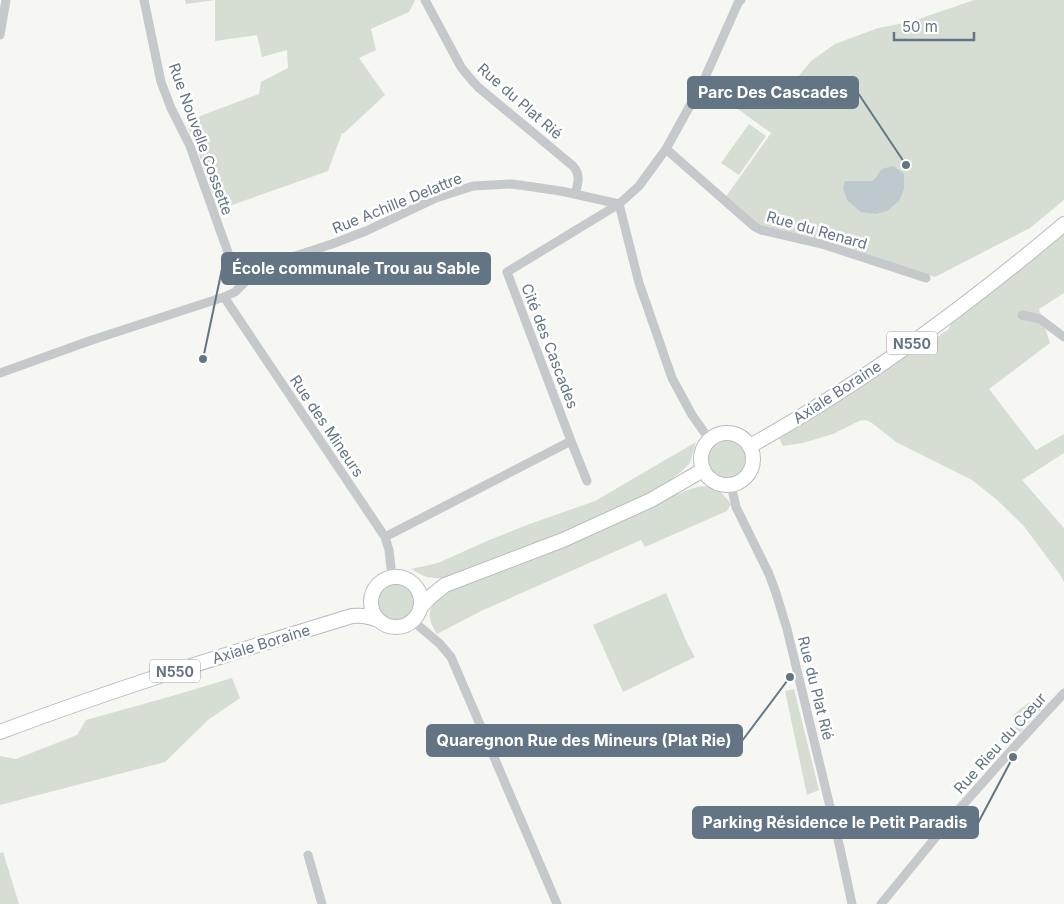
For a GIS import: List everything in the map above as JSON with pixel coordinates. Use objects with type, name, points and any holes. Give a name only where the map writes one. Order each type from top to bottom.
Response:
[{"type":"main road","name":"Axiale Boraine","points":[[750,446],[840,392],[899,353],[954,313],[1064,224]]},
{"type":"main road","points":[[732,433],[739,435],[750,446],[753,462],[746,477],[739,482],[723,485],[708,477],[703,470],[700,457],[705,444],[716,435],[732,433]]},
{"type":"main road","points":[[414,584],[445,585],[563,540],[651,500],[703,470]]},
{"type":"main road","points":[[392,577],[408,579],[419,591],[422,598],[421,607],[413,621]]},
{"type":"main road","name":"N550","points":[[352,616],[380,583],[392,577]]},
{"type":"main road","points":[[421,607],[445,585]]},
{"type":"main road","points":[[372,594],[372,608],[378,620]]},
{"type":"main road","name":"Axiale Boraine","points":[[0,732],[153,678],[352,616]]},
{"type":"main road","name":"N550","points":[[352,616],[370,616],[390,627],[406,625],[413,621]]},
{"type":"street","points":[[0,35],[6,0]]},
{"type":"street","name":"Rue Nouvelle Cossette","points":[[144,0],[161,82],[171,108],[190,146],[230,258],[243,284]]},
{"type":"street","name":"Rue du Plat Rié","points":[[425,0],[461,67],[469,77],[577,171],[578,184],[575,194]]},
{"type":"street","points":[[709,439],[692,415],[672,378],[639,283],[620,204],[639,186],[666,149],[703,82],[739,0]]},
{"type":"street","name":"Rue du Renard","points":[[666,149],[755,227],[761,230],[822,244],[926,278]]},
{"type":"street","name":"Rue Achille Delattre","points":[[0,373],[92,340],[224,297],[234,292],[263,268],[341,241],[436,198],[474,186],[512,184],[575,194],[620,204]]},
{"type":"street","name":"Cité des Cascades","points":[[587,481],[507,272],[620,204]]},
{"type":"street","name":"Rue des Mineurs","points":[[224,297],[385,537],[389,550],[392,577]]},
{"type":"street","points":[[1022,314],[1040,319],[1064,337]]},
{"type":"street","points":[[385,537],[571,441]]},
{"type":"street","name":"Rue du Plat Rié","points":[[731,485],[736,507],[769,574],[787,629],[852,904]]},
{"type":"street","points":[[413,621],[440,644],[451,657],[557,904]]},
{"type":"street","name":"Rue Rieu du Cœur","points":[[881,904],[954,815],[1064,693]]},
{"type":"street","points":[[308,855],[322,904]]},
{"type":"shaded area","points":[[185,0],[215,0],[186,4]]},
{"type":"shaded area","points":[[215,0],[415,1],[409,12],[371,29],[376,50],[359,58],[385,95],[342,133],[328,171],[218,210],[195,143],[187,126],[200,116],[259,94],[261,82],[288,68],[287,50],[262,57],[257,35],[215,41]]},
{"type":"shaded area","points":[[974,0],[1064,0],[1064,200],[1030,228],[935,277],[822,239],[757,225],[725,198],[771,133],[716,93],[728,76],[782,110],[782,99],[788,89],[811,61],[835,44],[878,28],[910,22]]},
{"type":"shaded area","points":[[749,124],[766,136],[739,175],[721,163]]},
{"type":"shaded area","points":[[893,166],[904,174],[904,189],[899,201],[887,211],[876,214],[861,212],[847,200],[843,188],[845,181],[873,181],[882,169]]},
{"type":"shaded area","points":[[1064,233],[1064,293],[1039,309],[1050,343],[989,389],[1036,450],[1064,434],[1064,453],[1022,480],[1064,528],[1064,582],[1023,525],[997,500],[972,480],[896,442],[866,420],[859,421],[833,434],[803,443],[783,446],[778,436],[907,354],[913,354],[949,329],[952,321],[1002,284]]},
{"type":"shaded area","points":[[723,439],[731,439],[738,442],[744,448],[747,459],[744,470],[738,476],[731,479],[723,479],[716,476],[710,470],[707,463],[707,455],[710,448],[716,442]]},
{"type":"shaded area","points":[[696,442],[690,463],[671,479],[679,494],[702,486],[708,486],[719,491],[731,504],[727,511],[645,547],[641,540],[481,611],[437,634],[431,621],[430,610],[436,601],[448,593],[442,578],[426,576],[411,569],[438,563],[527,525],[595,501]]},
{"type":"shaded area","points":[[397,583],[411,588],[416,602],[411,616],[397,621],[383,616],[378,602],[383,588]]},
{"type":"shaded area","points":[[666,593],[687,643],[695,657],[623,692],[593,625]]},
{"type":"shaded area","points":[[232,678],[240,698],[208,720],[165,762],[0,805],[0,756],[16,759],[77,735],[86,720]]},
{"type":"shaded area","points":[[794,689],[819,790],[807,795],[785,691]]},
{"type":"shaded area","points":[[1045,701],[1047,703],[1018,734],[1013,715],[1028,703]]},
{"type":"shaded area","points":[[3,852],[19,904],[0,904],[0,853]]},
{"type":"place","name":"Parc Des Cascades","points":[[906,165]]},
{"type":"place","name":"École communale Trou au Sable","points":[[203,359]]},
{"type":"place","name":"Quaregnon Rue des Mineurs (Plat Rie)","points":[[790,677]]},
{"type":"place","name":"Parking Résidence le Petit Paradis","points":[[1013,757]]}]
